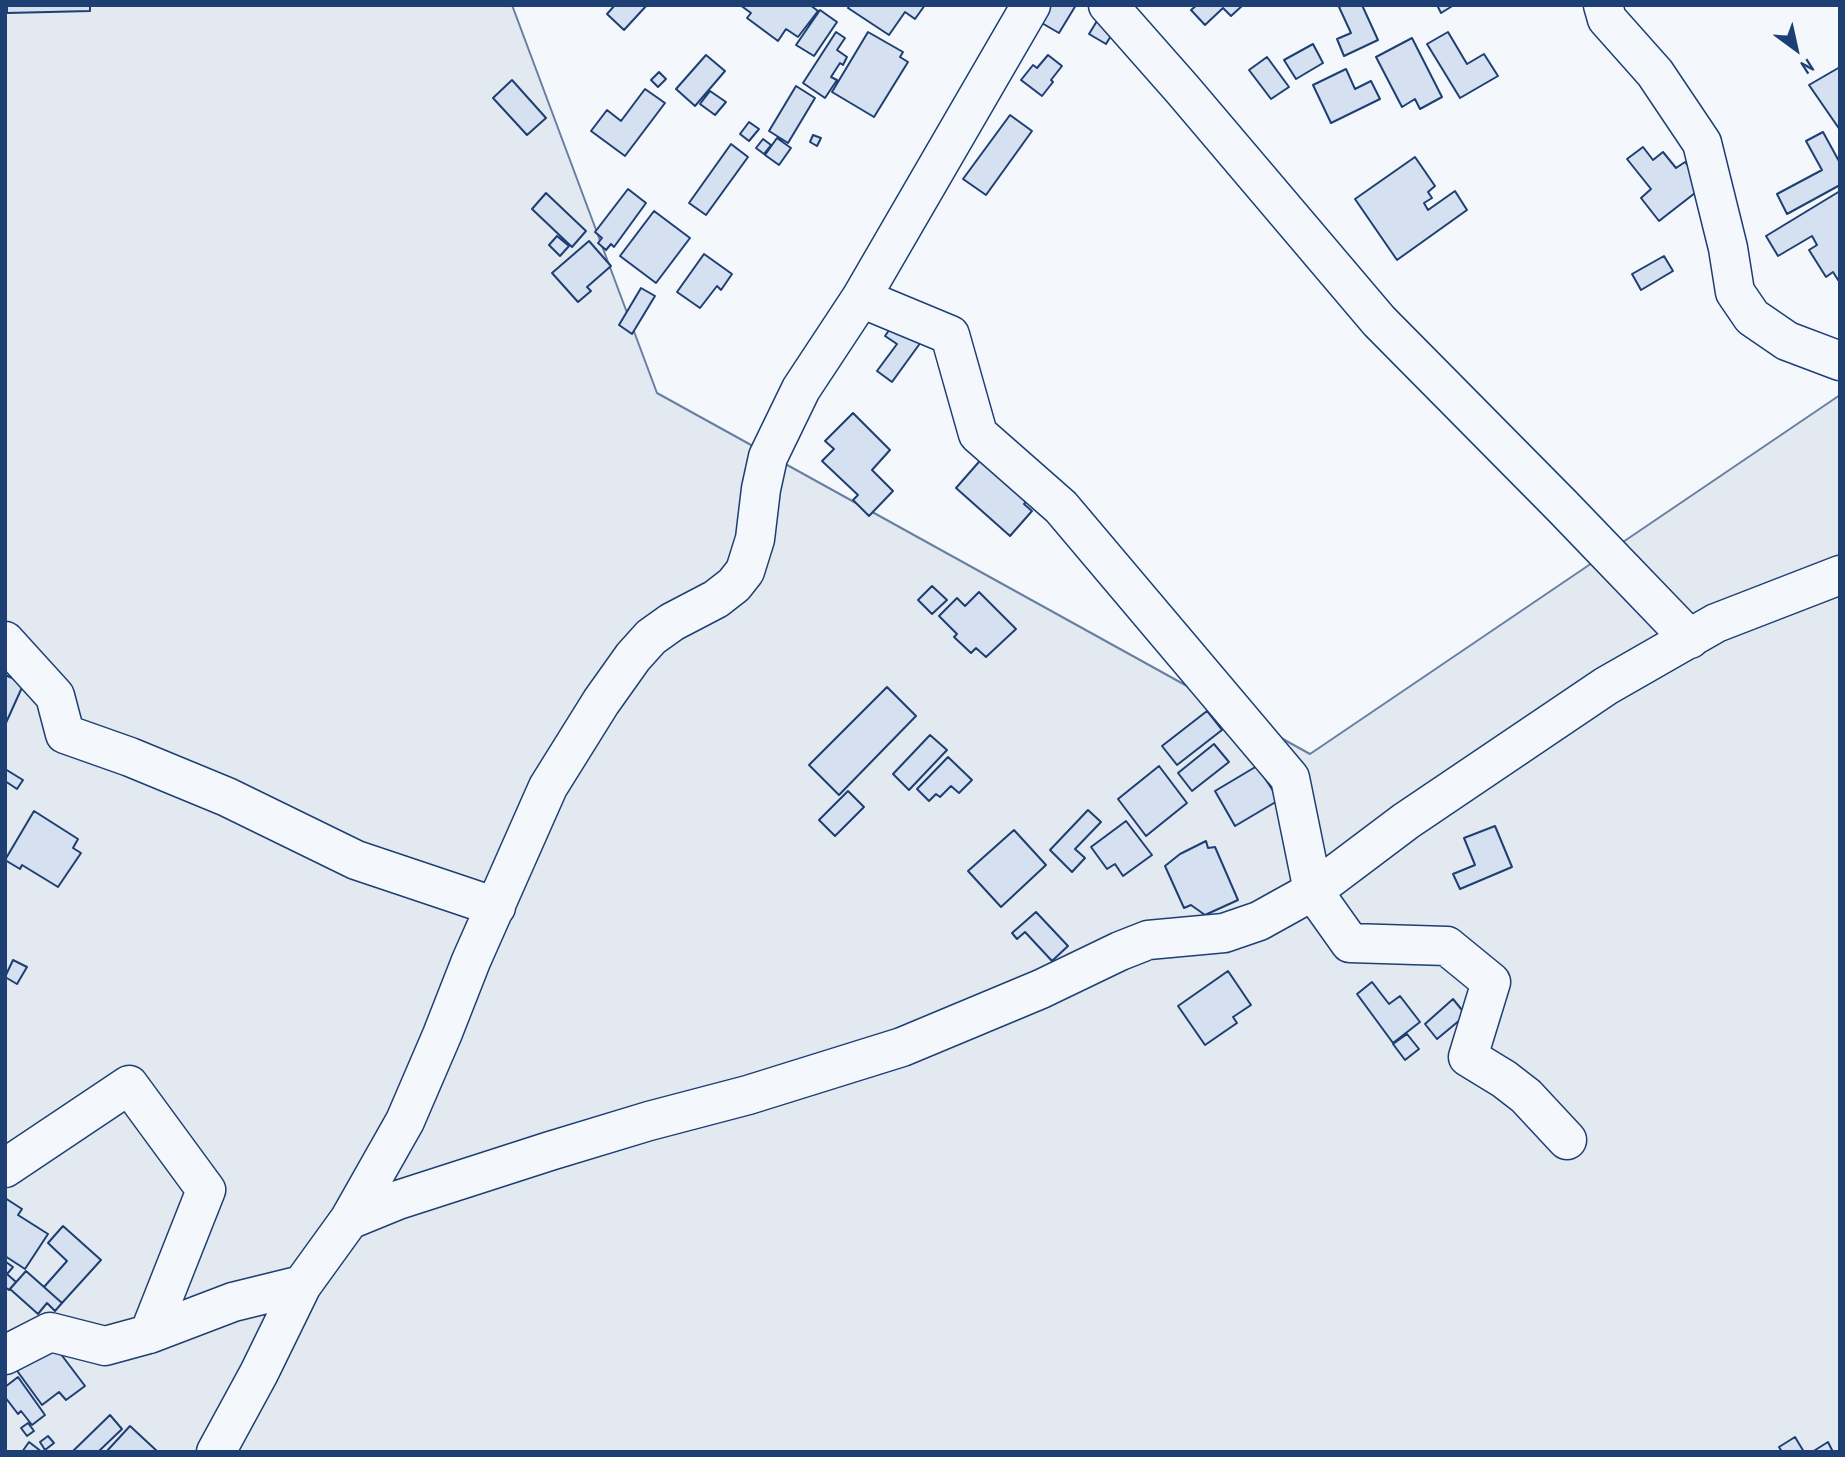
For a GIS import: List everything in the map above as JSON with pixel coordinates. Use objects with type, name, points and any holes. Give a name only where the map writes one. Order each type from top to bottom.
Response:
[{"type":"street","points":[[216,1452],[302,1285],[349,1220],[405,1121],[471,961],[548,787],[601,702],[651,637],[672,622],[716,599],[746,572],[755,539],[768,457],[801,389],[861,298],[1031,5]]},
{"type":"street","points":[[1108,5],[1379,321],[1689,639]]},
{"type":"street","points":[[1603,5],[1607,19],[1655,73],[1702,143],[1728,248],[1735,292],[1752,317],[1787,341],[1840,361]]},
{"type":"street","points":[[861,298],[950,335],[978,434],[1061,508],[1290,778],[1312,891],[1350,943],[1447,946],[1491,982],[1468,1057],[1504,1079],[1525,1096],[1567,1140]]},
{"type":"street","points":[[349,1220],[398,1200],[649,1121],[748,1096],[902,1047],[1041,989],[1139,944],[1166,937],[1224,933],[1241,929],[1312,891],[1405,821],[1606,685],[1716,623],[1840,575]]},
{"type":"street","points":[[5,641],[55,696],[65,734],[130,757],[227,797],[356,860],[496,907]]},
{"type":"street","points":[[5,1168],[129,1085],[206,1190],[149,1334]]},
{"type":"street","points":[[5,1355],[50,1332],[105,1346],[149,1334],[233,1302],[302,1285]]},
{"type":"shaded area","points":[[5,5],[512,5],[657,393],[1310,754],[1840,395],[1840,1452],[5,1452]]},
{"type":"building","points":[[7,5],[90,5],[90,11],[7,13]]},
{"type":"building","points":[[615,5],[647,5],[624,30],[607,14]]},
{"type":"building","points":[[740,5],[810,5],[818,11],[798,37],[786,29],[778,41],[747,18],[751,13]]},
{"type":"building","points":[[850,5],[925,5],[915,19],[905,12],[889,35],[848,8]]},
{"type":"building","points":[[1041,5],[1076,5],[1059,33],[1033,18]]},
{"type":"building","points":[[1197,5],[1243,5],[1231,16],[1223,8],[1205,25],[1191,10]]},
{"type":"building","points":[[1362,5],[1378,40],[1344,56],[1337,39],[1351,33],[1339,7]]},
{"type":"building","points":[[1437,5],[1454,5],[1441,13]]},
{"type":"building","points":[[820,10],[837,22],[814,56],[796,45]]},
{"type":"building","points":[[1100,16],[1117,26],[1106,44],[1089,34]]},
{"type":"building","points":[[836,32],[845,38],[837,50],[847,57],[831,77],[837,80],[825,98],[803,83]]},
{"type":"building","points":[[868,32],[903,52],[900,57],[908,62],[874,117],[832,92]]},
{"type":"building","points":[[1448,32],[1467,64],[1484,54],[1498,76],[1460,98],[1427,44]]},
{"type":"building","points":[[1412,38],[1442,97],[1420,109],[1415,99],[1402,107],[1376,57]]},
{"type":"building","points":[[1313,44],[1323,63],[1296,79],[1284,60]]},
{"type":"building","points":[[706,55],[725,71],[695,106],[676,89]]},
{"type":"building","points":[[1048,55],[1062,66],[1042,96],[1021,80],[1033,65],[1037,68]]},
{"type":"building","points":[[1267,57],[1289,87],[1271,99],[1249,70]]},
{"type":"building","points":[[1840,67],[1840,130],[1809,85]]},
{"type":"building","points":[[1346,69],[1355,89],[1371,81],[1380,99],[1331,123],[1313,85]]},
{"type":"building","points":[[659,72],[666,79],[658,87],[651,80]]},
{"type":"building","points":[[512,80],[546,118],[527,135],[493,98]]},
{"type":"building","points":[[796,86],[815,98],[788,143],[769,131]]},
{"type":"building","points":[[645,89],[665,103],[625,156],[591,131],[607,110],[621,121]]},
{"type":"building","points":[[710,91],[726,102],[715,115],[700,104]]},
{"type":"building","points":[[1010,115],[1032,131],[986,195],[963,179]]},
{"type":"building","points":[[749,122],[759,129],[749,141],[740,134]]},
{"type":"building","points":[[1823,132],[1840,163],[1840,185],[1787,214],[1777,194],[1822,170],[1806,141]]},
{"type":"building","points":[[813,135],[821,138],[817,146],[810,142]]},
{"type":"building","points":[[777,138],[791,148],[779,165],[765,155]]},
{"type":"building","points":[[763,139],[771,145],[764,154],[756,148]]},
{"type":"building","points":[[731,144],[748,157],[706,215],[689,203]]},
{"type":"building","points":[[1643,147],[1653,160],[1663,152],[1676,168],[1685,162],[1704,186],[1659,221],[1641,198],[1651,189],[1627,159]]},
{"type":"building","points":[[1415,157],[1435,186],[1428,192],[1432,198],[1424,203],[1428,210],[1455,191],[1467,210],[1397,260],[1355,199]]},
{"type":"building","points":[[628,189],[646,203],[614,247],[611,244],[606,250],[598,243],[602,238],[595,232]]},
{"type":"building","points":[[1840,191],[1840,283],[1833,272],[1826,277],[1809,250],[1817,245],[1812,236],[1778,256],[1766,236]]},
{"type":"building","points":[[546,193],[586,231],[572,247],[532,209]]},
{"type":"building","points":[[654,211],[690,238],[656,283],[620,256]]},
{"type":"building","points":[[557,236],[569,246],[560,256],[549,245]]},
{"type":"building","points":[[589,241],[611,266],[587,287],[591,291],[578,302],[552,273]]},
{"type":"building","points":[[704,254],[732,274],[721,290],[717,286],[700,308],[677,292]]},
{"type":"building","points":[[1664,256],[1673,271],[1641,290],[1632,274]]},
{"type":"building","points":[[641,288],[655,296],[632,334],[619,325]]},
{"type":"building","points":[[894,323],[921,342],[892,382],[877,371],[897,344],[885,336]]},
{"type":"building","points":[[853,413],[890,450],[872,470],[893,491],[869,516],[853,500],[858,495],[822,461],[834,449],[825,441]]},
{"type":"building","points":[[985,455],[1031,496],[1024,504],[1032,511],[1010,536],[956,488]]},
{"type":"building","points":[[932,586],[947,600],[932,614],[918,600]]},
{"type":"building","points":[[979,592],[1016,629],[986,657],[976,648],[971,653],[954,637],[957,634],[939,616],[957,598],[965,606]]},
{"type":"building","points":[[5,675],[24,683],[5,725]]},
{"type":"building","points":[[887,687],[916,716],[839,795],[809,765]]},
{"type":"building","points":[[1207,711],[1222,730],[1177,765],[1162,746]]},
{"type":"building","points":[[930,735],[947,750],[909,790],[893,774]]},
{"type":"building","points":[[1214,744],[1229,762],[1192,791],[1178,773]]},
{"type":"building","points":[[948,757],[972,780],[959,793],[951,786],[940,797],[936,794],[929,801],[917,789]]},
{"type":"building","points":[[1159,766],[1187,803],[1146,836],[1118,799]]},
{"type":"building","points":[[1257,766],[1279,800],[1235,826],[1215,791]]},
{"type":"building","points":[[5,769],[23,780],[17,789],[5,781]]},
{"type":"building","points":[[848,791],[864,807],[835,836],[819,820]]},
{"type":"building","points":[[1088,810],[1101,822],[1075,849],[1085,858],[1072,872],[1050,850]]},
{"type":"building","points":[[34,811],[78,839],[73,848],[81,853],[58,887],[22,865],[20,869],[5,860]]},
{"type":"building","points":[[1126,821],[1152,855],[1123,876],[1115,864],[1107,869],[1091,847]]},
{"type":"building","points":[[1495,826],[1512,867],[1460,889],[1453,874],[1475,865],[1464,838]]},
{"type":"building","points":[[1014,830],[1046,865],[1001,907],[968,871]]},
{"type":"building","points":[[1206,841],[1208,848],[1215,847],[1238,900],[1205,915],[1191,905],[1184,908],[1165,866],[1180,854]]},
{"type":"building","points":[[1036,912],[1068,946],[1052,961],[1025,932],[1017,939],[1012,933]]},
{"type":"building","points":[[13,960],[27,967],[17,984],[5,977]]},
{"type":"building","points":[[1228,971],[1251,1005],[1233,1017],[1237,1023],[1205,1045],[1178,1006]]},
{"type":"building","points":[[1372,982],[1389,1004],[1400,996],[1420,1022],[1393,1043],[1357,994]]},
{"type":"building","points":[[1453,999],[1466,1015],[1437,1039],[1425,1024]]},
{"type":"building","points":[[1407,1034],[1419,1049],[1405,1060],[1393,1044]]},
{"type":"building","points":[[5,1198],[22,1209],[18,1215],[48,1234],[25,1269],[5,1256]]},
{"type":"building","points":[[63,1226],[101,1260],[62,1303],[44,1287],[67,1261],[48,1243]]},
{"type":"building","points":[[6,1262],[13,1267],[7,1274],[16,1282],[9,1290],[5,1287]]},
{"type":"building","points":[[26,1271],[62,1303],[55,1311],[47,1303],[38,1314],[10,1289]]},
{"type":"building","points":[[51,1341],[85,1386],[66,1400],[59,1392],[42,1405],[15,1368]]},
{"type":"building","points":[[18,1377],[45,1415],[32,1425],[21,1411],[18,1414],[5,1397],[5,1387]]},
{"type":"building","points":[[110,1415],[122,1429],[98,1452],[72,1452]]},
{"type":"building","points":[[28,1423],[34,1431],[27,1436],[21,1428]]},
{"type":"building","points":[[130,1426],[158,1452],[106,1452]]},
{"type":"building","points":[[48,1436],[54,1443],[45,1450],[40,1442]]},
{"type":"building","points":[[1795,1437],[1804,1452],[1782,1452],[1779,1447]]},
{"type":"building","points":[[29,1442],[42,1452],[22,1452]]},
{"type":"building","points":[[1828,1442],[1833,1452],[1812,1452]]}]
